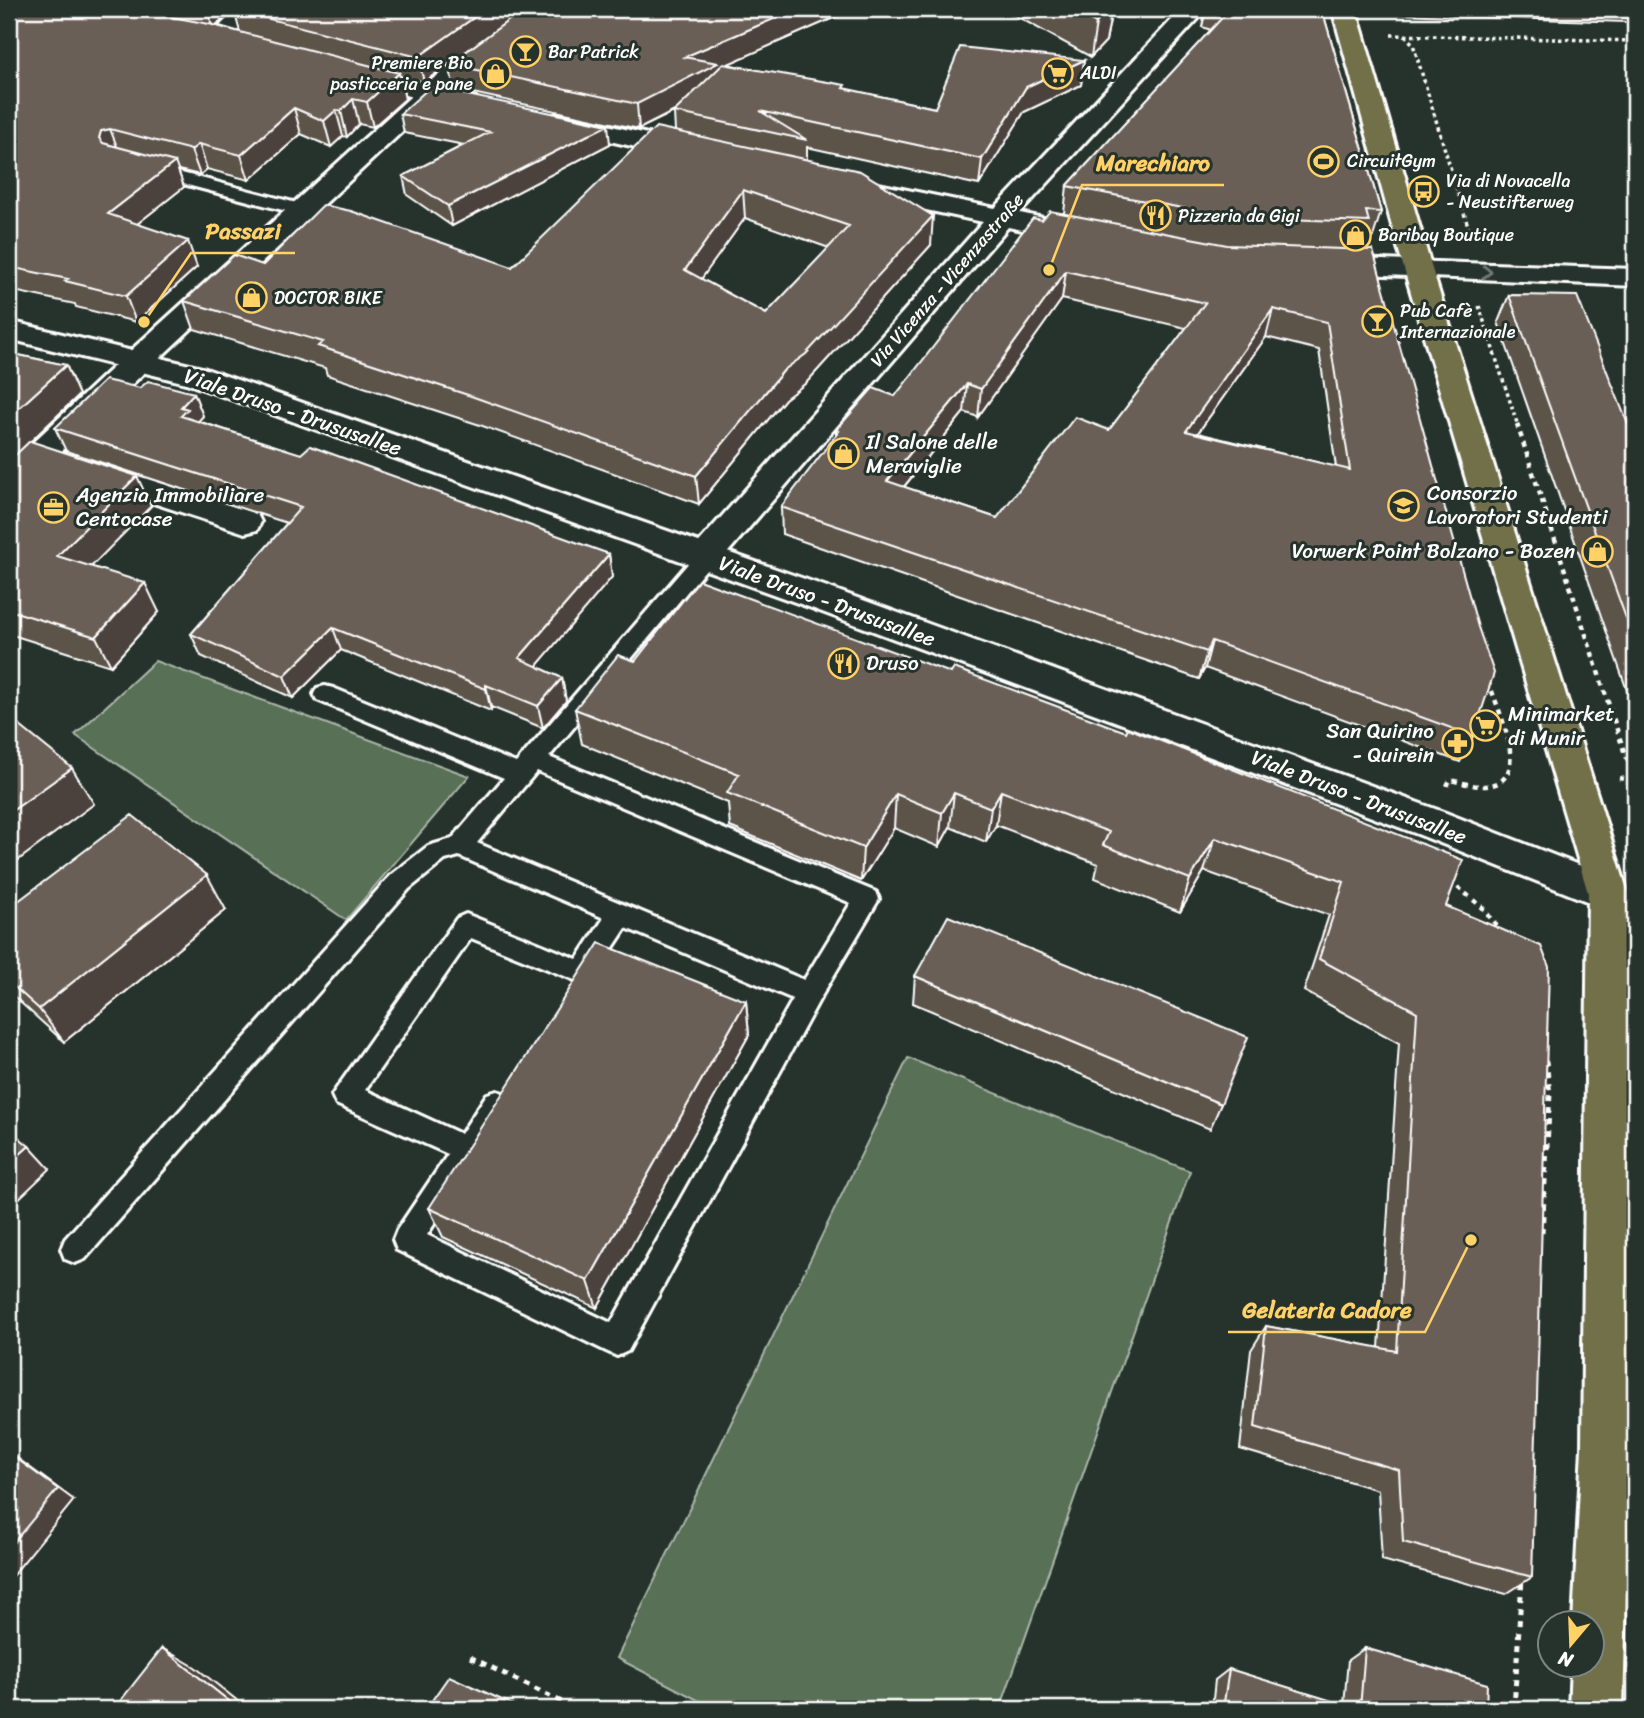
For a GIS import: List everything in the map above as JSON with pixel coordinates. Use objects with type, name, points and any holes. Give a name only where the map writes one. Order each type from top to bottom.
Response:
[{"type":"main road","points":[[1344,9],[1418,269],[1622,898],[1596,1709]]},
{"type":"street","points":[[219,39],[251,9]]},
{"type":"street","points":[[9,483],[428,94],[544,9]]},
{"type":"street","name":"Via Vicenza - Vicenzastraße","points":[[705,557],[1179,14]]},
{"type":"street","points":[[193,34],[245,46]]},
{"type":"street","points":[[334,69],[496,109]]},
{"type":"street","points":[[537,118],[714,157]]},
{"type":"street","points":[[836,183],[1104,239]]},
{"type":"street","points":[[1301,265],[1635,278]]},
{"type":"street","name":"Viale Druso - Drususallee","points":[[9,330],[195,376],[705,557],[1433,824],[1622,898]]},
{"type":"street","points":[[37,455],[245,522]]},
{"type":"street","points":[[1606,1448],[1635,1390]]},
{"type":"lane","points":[[132,166],[302,210]]},
{"type":"lane","points":[[75,1249],[400,882],[437,853],[460,846],[705,557]]},
{"type":"lane","points":[[325,694],[525,767],[867,900],[809,994],[617,1341],[407,1240],[510,1083]]},
{"type":"lane","points":[[460,846],[809,994]]},
{"type":"lane","points":[[466,1149],[346,1095],[466,925],[575,983],[621,914]]},
{"type":"path","points":[[1635,41],[1405,35],[1413,44],[1471,239],[1468,245],[1482,320],[1625,754],[1635,774]]},
{"type":"path","points":[[1507,940],[1482,907],[1452,882],[1416,867],[1450,780],[1482,786],[1500,783],[1510,772],[1512,754]]},
{"type":"path","points":[[1541,1244],[1550,1094],[1546,1053]]},
{"type":"path","points":[[1514,1709],[1522,1573]]},
{"type":"path","points":[[470,1657],[576,1709]]},
{"type":"green space","points":[[155,661],[469,776],[346,920],[75,735]]},
{"type":"green space","points":[[908,1058],[1190,1171],[1000,1709],[715,1709],[617,1658]]},
{"type":"building","points":[[9,9],[131,9],[209,24],[399,73],[367,102],[353,99],[341,111],[336,110],[324,121],[294,108],[241,155],[199,144],[191,150],[110,129],[101,131],[99,138],[103,143],[175,162],[108,214],[188,241],[126,296],[65,281],[68,279],[9,267]]},
{"type":"building","points":[[235,9],[486,9],[418,57]]},
{"type":"building","points":[[524,9],[797,9],[684,57],[718,63],[637,104],[449,64]]},
{"type":"building","points":[[1069,9],[1109,9],[1096,23]]},
{"type":"building","points":[[1230,9],[1322,9],[1381,212],[1366,211],[1369,222],[1229,217],[1067,186]]},
{"type":"building","points":[[960,47],[1084,60],[1026,87],[982,159],[760,111],[807,140],[674,112],[723,64],[845,85],[843,88],[935,108]]},
{"type":"building","points":[[430,87],[608,125],[448,206],[403,176],[490,132],[400,114]]},
{"type":"building","points":[[656,127],[860,171],[933,216],[806,354],[784,370],[696,476],[471,396],[318,346],[323,342],[184,301],[234,255],[263,265],[323,205],[351,211],[512,267]],"holes":[[[743,190],[849,226],[766,314],[685,270]]]},
{"type":"building","points":[[1050,211],[1227,245],[1373,250],[1478,627],[1494,673],[1473,736],[1212,641],[1207,652],[781,507],[839,431],[836,430],[873,388],[895,396],[1033,218],[1042,220]],"holes":[[[1066,271],[1205,303],[1109,430],[1075,417],[997,518],[887,481],[967,384],[981,389]],[[1273,309],[1327,322],[1350,470],[1186,431]]]},
{"type":"building","points":[[1509,295],[1577,296],[1635,442],[1635,643]]},
{"type":"building","points":[[9,353],[66,365],[9,417]]},
{"type":"building","points":[[105,380],[140,388],[148,381],[194,393],[181,407],[188,409],[181,416],[301,454],[310,446],[609,554],[519,658],[562,678],[538,706],[486,685],[486,689],[333,628],[284,676],[191,634],[301,507],[55,428]]},
{"type":"building","points":[[30,441],[137,476],[57,556],[145,583],[96,637],[9,610],[9,461]]},
{"type":"building","points":[[699,580],[951,673],[954,668],[1126,732],[1128,728],[1463,860],[1446,906],[1541,946],[1549,967],[1532,1577],[1403,1542],[1399,1470],[1255,1427],[1266,1326],[1397,1351],[1417,1012],[1319,959],[1344,882],[1215,838],[1190,879],[1103,845],[1109,832],[1001,791],[991,808],[954,793],[942,813],[896,794],[863,848],[727,793],[739,774],[575,709],[618,655],[635,661]]},
{"type":"building","points":[[9,717],[72,768],[9,813]]},
{"type":"building","points":[[132,815],[207,875],[39,1009],[9,982],[9,908]]},
{"type":"building","points":[[948,916],[1248,1037],[1221,1104],[915,976]]},
{"type":"building","points":[[599,943],[746,1001],[588,1281],[429,1208]]},
{"type":"building","points":[[9,1129],[29,1146],[9,1164]]},
{"type":"building","points":[[9,1453],[58,1489],[9,1548]]},
{"type":"building","points":[[162,1648],[239,1709],[114,1709]]},
{"type":"building","points":[[1365,1648],[1487,1684],[1486,1709],[1360,1709]]},
{"type":"building","points":[[1229,1669],[1358,1709],[1223,1709]]},
{"type":"building","points":[[449,1676],[522,1709],[426,1709]]},
{"type":"place","name":"Bar Patrick","points":[[525,52]]},
{"type":"place","name":"Premiere Bio pasticceria e pane","points":[[496,73]]},
{"type":"place","name":"ALDI","points":[[1057,73]]},
{"type":"place","name":"CircuitGym","points":[[1324,161]]},
{"type":"place","name":"Via di Novacella - Neustifterweg","points":[[1423,191]]},
{"type":"place","name":"Pizzeria da Gigi","points":[[1155,216]]},
{"type":"place","name":"Baribay Boutique","points":[[1355,235]]},
{"type":"place","name":"Marechiaro","points":[[1049,270]]},
{"type":"place","name":"DOCTOR BIKE","points":[[251,298]]},
{"type":"place","name":"Pub Cafè Internazionale","points":[[1377,321]]},
{"type":"place","name":"Passazi","points":[[144,322]]},
{"type":"place","name":"Il Salone delle Meraviglie","points":[[843,454]]},
{"type":"place","name":"Consorzio Lavoratori Studenti","points":[[1404,505]]},
{"type":"place","name":"Agenzia Immobiliare Centocase","points":[[53,507]]},
{"type":"place","name":"Vorwerk Point Bolzano - Bozen","points":[[1598,551]]},
{"type":"place","name":"Druso","points":[[843,663]]},
{"type":"place","name":"Minimarket di Munir","points":[[1485,726]]},
{"type":"place","name":"San Quirino - Quirein","points":[[1457,743]]},
{"type":"place","name":"Gelateria Cadore","points":[[1471,1240]]}]
